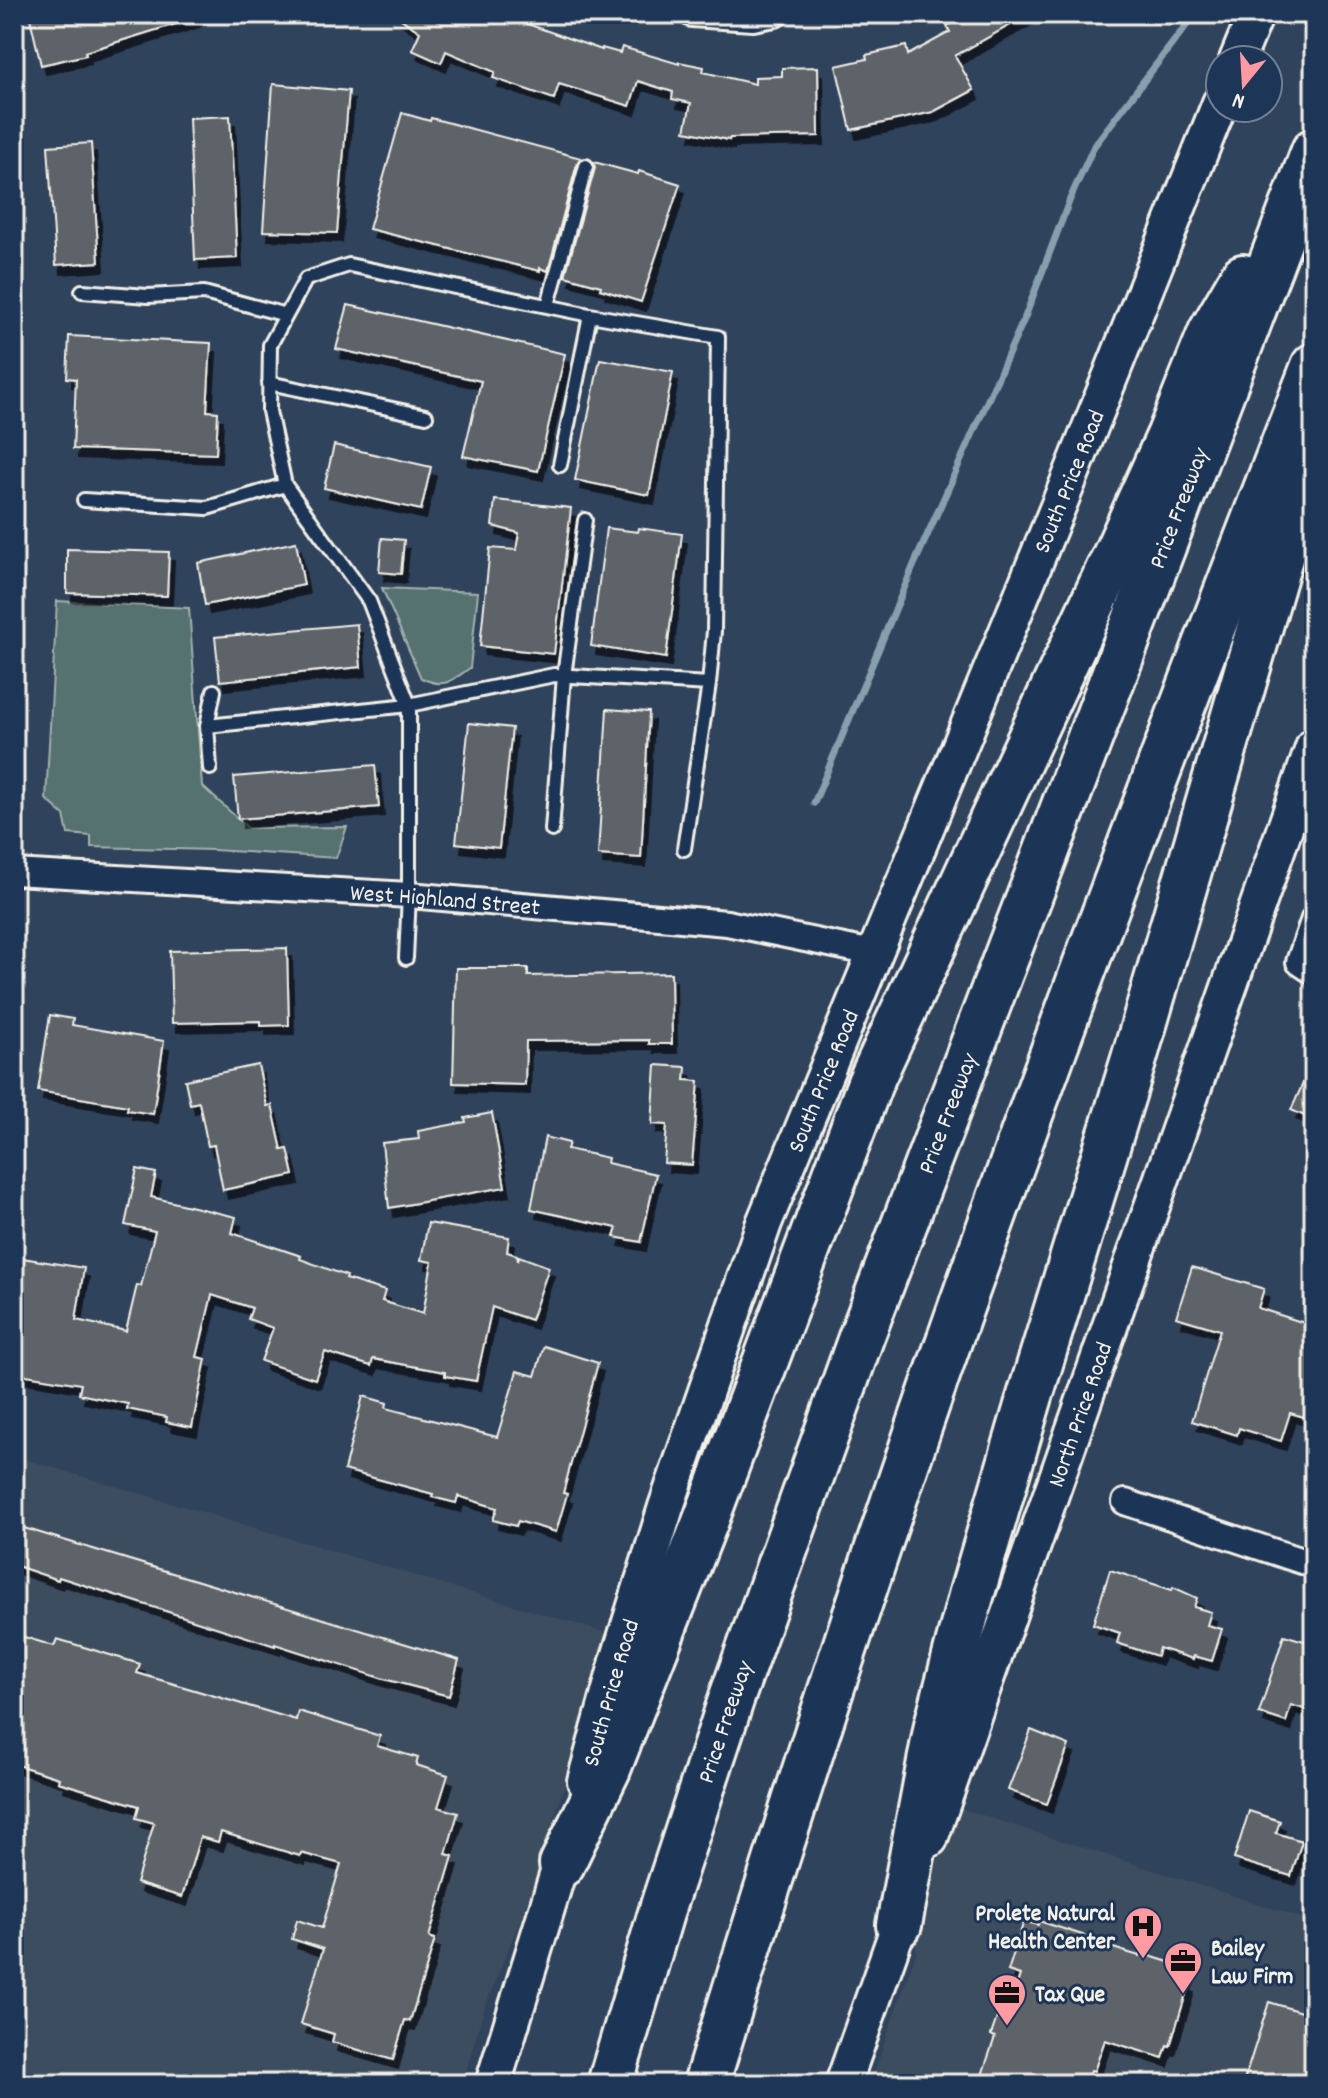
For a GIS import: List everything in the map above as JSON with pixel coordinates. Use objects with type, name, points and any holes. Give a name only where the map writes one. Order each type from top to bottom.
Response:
[{"type":"highway","points":[[562,1864],[608,1769],[706,1520],[870,1083],[1113,560],[1170,434],[1211,332],[1310,161]]},
{"type":"highway","name":"Price Freeway","points":[[610,2084],[664,1903],[727,1712],[862,1335],[1310,161]]},
{"type":"highway","points":[[706,2084],[817,1730],[942,1362],[1148,793],[1314,366]]},
{"type":"highway","points":[[899,1925],[937,1725],[971,1596],[1134,1059],[1279,561],[1314,453]]},
{"type":"main road","points":[[1244,44],[1256,14]]},
{"type":"main road","name":"South Price Road","points":[[493,2084],[562,1864],[626,1633],[742,1281],[1212,124]]},
{"type":"main road","name":"North Price Road","points":[[843,2084],[1314,745]]},
{"type":"street","points":[[692,14],[753,18],[775,14]]},
{"type":"street","name":"West Highland Street","points":[[14,872],[409,895],[727,923],[873,953]]},
{"type":"street","points":[[1314,919],[1299,962],[1314,972]]},
{"type":"street","points":[[1125,1502],[1314,1565]]},
{"type":"lane","points":[[548,305],[586,166]]},
{"type":"lane","points":[[406,958],[409,705],[369,601],[285,485],[269,411],[270,345],[306,279],[349,265],[590,315],[718,337],[714,631],[684,849]]},
{"type":"lane","points":[[82,291],[148,296],[204,293],[286,315]]},
{"type":"lane","points":[[560,465],[590,315]]},
{"type":"lane","points":[[269,383],[426,416]]},
{"type":"lane","points":[[84,500],[207,508],[285,485]]},
{"type":"lane","points":[[552,830],[564,676],[585,520]]},
{"type":"lane","points":[[207,726],[409,705],[554,675],[709,684]]},
{"type":"lane","points":[[210,768],[207,726],[214,691]]},
{"type":"shaded area","points":[[14,1456],[610,1634],[533,1889],[485,2006],[462,2084],[14,2084]]},
{"type":"shaded area","points":[[960,1808],[1314,1922],[1314,2084],[870,2084],[916,1953],[918,1910]]},
{"type":"green space","points":[[382,588],[478,592],[470,668],[442,683],[421,678]]},
{"type":"green space","points":[[57,601],[189,608],[202,786],[248,828],[347,827],[336,858],[214,850],[91,847],[91,836],[68,834],[64,815],[46,799]]},
{"type":"building","points":[[29,14],[195,14],[195,18],[85,52],[86,55],[41,65]]},
{"type":"building","points":[[394,14],[499,14],[602,50],[620,53],[622,47],[679,64],[704,67],[703,72],[755,84],[755,77],[782,76],[782,68],[818,67],[819,136],[729,140],[685,131],[691,103],[672,99],[673,92],[638,81],[630,106],[559,84],[554,99],[493,78],[495,72],[446,51],[441,63],[412,50],[420,32]]},
{"type":"building","points":[[968,14],[1030,14],[955,56],[974,90],[933,112],[851,130],[836,66],[906,46],[908,55],[950,32],[947,26]]},
{"type":"building","points":[[273,84],[349,91],[337,233],[263,231]]},
{"type":"building","points":[[402,113],[581,158],[548,271],[369,229]]},
{"type":"building","points":[[230,116],[237,258],[195,260],[189,118]]},
{"type":"building","points":[[91,143],[99,262],[56,265],[48,146]]},
{"type":"building","points":[[594,162],[638,174],[639,171],[680,184],[641,302],[565,276],[595,168]]},
{"type":"building","points":[[348,305],[565,354],[538,471],[463,456],[481,381],[336,349]]},
{"type":"building","points":[[69,336],[211,343],[207,411],[218,412],[216,454],[73,449],[76,379],[67,378]]},
{"type":"building","points":[[600,359],[673,372],[649,495],[575,480]]},
{"type":"building","points":[[334,445],[431,467],[421,510],[324,488]]},
{"type":"building","points":[[495,500],[571,508],[554,654],[480,646],[490,548],[516,550],[519,533],[492,526]]},
{"type":"building","points":[[606,528],[638,532],[639,528],[682,534],[666,658],[591,646]]},
{"type":"building","points":[[382,538],[404,540],[401,574],[379,572]]},
{"type":"building","points":[[296,542],[304,585],[205,605],[198,563]]},
{"type":"building","points":[[67,549],[169,552],[167,596],[67,593]]},
{"type":"building","points":[[357,624],[361,667],[220,681],[215,637]]},
{"type":"building","points":[[607,709],[649,712],[641,858],[598,855]]},
{"type":"building","points":[[469,723],[512,728],[499,848],[456,843]]},
{"type":"building","points":[[375,765],[379,807],[238,819],[234,777]]},
{"type":"building","points":[[287,948],[289,1025],[261,1026],[261,1021],[172,1023],[170,951]]},
{"type":"building","points":[[456,968],[528,968],[528,976],[671,973],[672,1044],[649,1044],[649,1040],[526,1041],[525,1085],[453,1083]]},
{"type":"building","points":[[50,1015],[73,1019],[72,1025],[164,1041],[153,1114],[127,1110],[128,1106],[38,1091]]},
{"type":"building","points":[[1314,1059],[1314,1120],[1291,1110]]},
{"type":"building","points":[[258,1065],[267,1106],[272,1105],[282,1150],[288,1149],[294,1175],[223,1190],[214,1145],[208,1146],[199,1102],[190,1104],[185,1080]]},
{"type":"building","points":[[656,1065],[686,1067],[685,1080],[699,1081],[692,1165],[664,1163],[667,1125],[652,1124]]},
{"type":"building","points":[[492,1113],[505,1187],[389,1208],[382,1143],[419,1139],[418,1131],[466,1122],[465,1118]]},
{"type":"building","points":[[545,1137],[569,1143],[567,1149],[608,1158],[607,1163],[656,1174],[641,1242],[614,1237],[617,1228],[531,1209]]},
{"type":"building","points":[[137,1169],[156,1173],[151,1197],[236,1217],[232,1233],[301,1256],[300,1259],[347,1276],[346,1279],[385,1291],[382,1301],[423,1314],[432,1262],[421,1260],[428,1223],[509,1237],[507,1252],[517,1255],[518,1261],[519,1256],[549,1267],[531,1320],[492,1307],[476,1381],[373,1359],[371,1366],[325,1352],[315,1379],[261,1361],[273,1328],[248,1319],[252,1308],[212,1295],[197,1357],[206,1359],[192,1427],[166,1422],[167,1417],[127,1409],[128,1404],[79,1394],[81,1384],[14,1373],[16,1257],[84,1268],[76,1320],[126,1331],[155,1231],[125,1225]]},
{"type":"building","points":[[1192,1267],[1264,1289],[1258,1308],[1314,1326],[1314,1384],[1304,1417],[1290,1413],[1281,1441],[1239,1428],[1237,1435],[1192,1421],[1220,1330],[1176,1317]]},
{"type":"building","points":[[544,1346],[598,1363],[563,1493],[567,1494],[556,1532],[518,1521],[516,1526],[493,1520],[497,1508],[458,1496],[456,1503],[344,1470],[363,1396],[387,1403],[386,1408],[497,1437],[517,1371],[535,1376]]},
{"type":"building","points":[[14,1525],[459,1660],[449,1696],[384,1679],[14,1565]]},
{"type":"building","points":[[1110,1570],[1172,1590],[1173,1587],[1197,1598],[1194,1607],[1211,1612],[1207,1625],[1222,1629],[1212,1661],[1194,1656],[1193,1659],[1159,1648],[1157,1656],[1117,1643],[1120,1633],[1093,1624]]},
{"type":"building","points":[[14,1634],[54,1646],[57,1639],[140,1664],[137,1673],[296,1720],[298,1711],[380,1736],[377,1746],[418,1758],[416,1765],[448,1775],[438,1807],[458,1813],[446,1854],[453,1856],[429,1937],[435,1939],[410,2021],[405,2020],[393,2060],[332,2042],[334,2034],[301,2024],[323,1949],[292,1939],[297,1920],[322,1928],[341,1864],[301,1853],[300,1856],[221,1832],[218,1842],[200,1837],[182,1897],[136,1883],[154,1823],[136,1818],[139,1806],[58,1782],[59,1778],[14,1764]]},
{"type":"building","points":[[1284,1635],[1314,1644],[1314,1712],[1291,1705],[1286,1722],[1259,1713]]},
{"type":"building","points":[[1031,1730],[1069,1745],[1047,1804],[1008,1790]]},
{"type":"building","points":[[1249,1811],[1280,1821],[1276,1833],[1302,1841],[1291,1876],[1234,1859]]},
{"type":"building","points":[[1024,1921],[1038,1925],[1039,1921],[1101,1941],[1100,1944],[1191,1969],[1170,2046],[1167,2045],[1163,2058],[1105,2040],[1086,2084],[979,2084],[995,2037],[991,2035],[1000,2009],[1008,2012],[1020,1975],[1008,1971]]},
{"type":"building","points":[[1269,2002],[1314,2016],[1314,2084],[1243,2084]]},
{"type":"waterway","points":[[814,803],[913,567],[1025,317],[1070,199],[1094,146],[1195,14]]},
{"type":"place","name":"Prolete Natural Health Center","points":[[1143,1960]]},
{"type":"place","name":"Bailey Law Firm","points":[[1183,1995]]},
{"type":"place","name":"Tax Que","points":[[1007,2027]]}]
